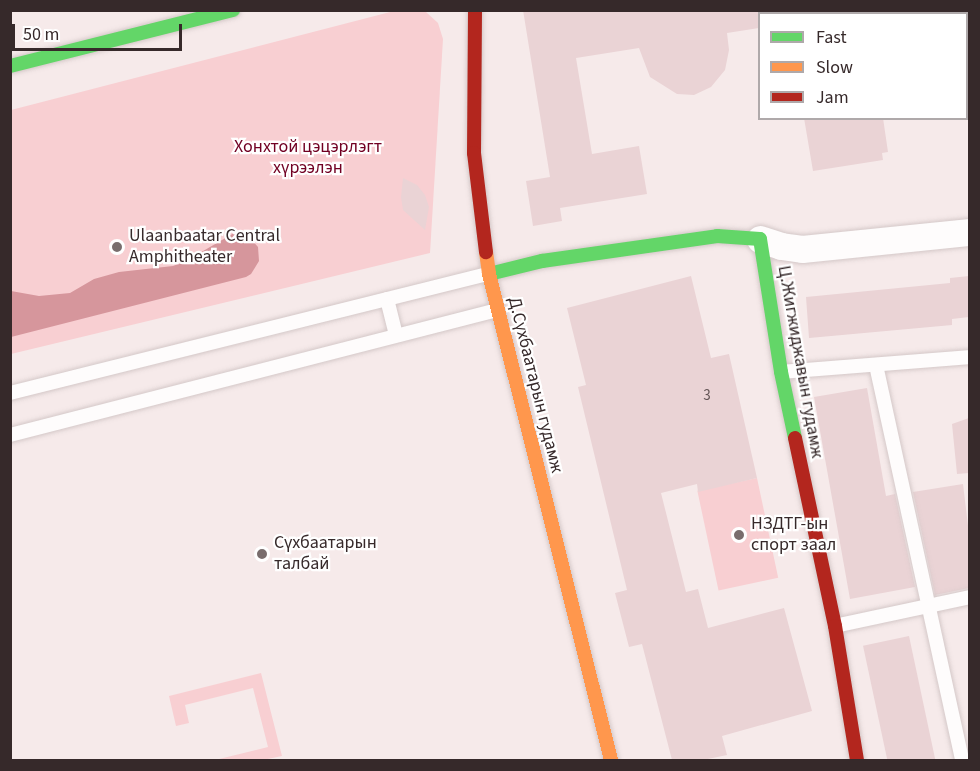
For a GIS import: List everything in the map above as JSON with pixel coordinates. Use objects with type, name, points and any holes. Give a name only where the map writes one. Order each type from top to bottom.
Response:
[{"type":"main road","points":[[10,66],[233,10]]},
{"type":"main road","name":"Д.Сүхбаатарын гудамж","points":[[475,10],[474,153],[489,274],[611,760]]},
{"type":"main road","points":[[489,274],[542,261],[717,236],[760,239]]},
{"type":"main road","name":"Ц.Жигжиджавын гудамж","points":[[760,239],[781,372],[835,626],[857,760]]},
{"type":"street","points":[[760,239],[781,246],[802,249],[969,232]]},
{"type":"lane","points":[[10,393],[489,274]]},
{"type":"lane","points":[[387,299],[396,335]]},
{"type":"lane","points":[[10,435],[497,310]]},
{"type":"lane","points":[[781,372],[969,357]]},
{"type":"lane","points":[[876,365],[962,760]]},
{"type":"lane","points":[[835,626],[969,597]]},
{"type":"green space","name":"Хонхтой цэцэрлэгт хүрээлэн","points":[[394,11],[426,12],[438,23],[443,39],[430,253],[11,354],[11,110]]},
{"type":"green space","name":"НЗДТГ-ын спорт заал","points":[[757,478],[778,578],[719,590],[697,491]]},
{"type":"green space","points":[[261,673],[282,756],[263,760],[215,760],[268,747],[253,688],[185,705],[189,723],[176,726],[169,696]]},
{"type":"shaded area","points":[[234,233],[248,236],[258,247],[259,261],[251,274],[246,277],[11,337],[11,291],[39,296],[70,293],[94,279],[119,272],[173,266]]},
{"type":"building","points":[[523,10],[759,10],[758,28],[727,33],[729,50],[725,70],[711,87],[694,95],[677,94],[650,77],[639,48],[576,58],[592,154],[639,146],[647,194],[560,208],[562,221],[533,226],[526,181],[550,177]]},
{"type":"building","points":[[804,120],[883,120],[888,152],[882,153],[883,160],[813,171]]},
{"type":"building","points":[[403,178],[417,185],[425,195],[429,207],[425,230],[403,210],[401,197]]},
{"type":"building","points":[[691,276],[711,358],[729,354],[757,478],[698,492],[697,484],[661,493],[686,592],[698,589],[708,628],[784,608],[812,711],[722,736],[727,755],[703,760],[672,760],[642,644],[629,647],[615,593],[627,590],[578,387],[586,385],[567,308]]},
{"type":"building","points":[[969,276],[969,317],[952,319],[952,325],[809,338],[806,297],[950,283],[950,278]]},
{"type":"building","points":[[867,388],[886,496],[895,494],[915,587],[850,599],[814,397]]},
{"type":"building","points":[[969,418],[969,473],[957,474],[952,424]]},
{"type":"building","points":[[963,484],[969,534],[969,588],[935,595],[913,492]]},
{"type":"building","points":[[909,636],[935,760],[887,760],[863,646]]},
{"type":"traffic: fast","points":[[10,66],[233,10]]},
{"type":"traffic: fast","points":[[489,274],[542,261],[717,236],[760,239],[781,372],[795,438]]},
{"type":"traffic: slow","points":[[486,252],[489,274],[611,760]]},
{"type":"traffic: jam","points":[[475,10],[474,153],[486,252]]},
{"type":"traffic: jam","points":[[795,438],[835,626],[857,760]]},
{"type":"place","name":"Ulaanbaatar Central Amphitheater","points":[[117,247]]},
{"type":"place","name":"НЗДТГ-ын спорт заал","points":[[739,535]]},
{"type":"place","name":"Сүхбаатарын талбай","points":[[262,554]]}]
